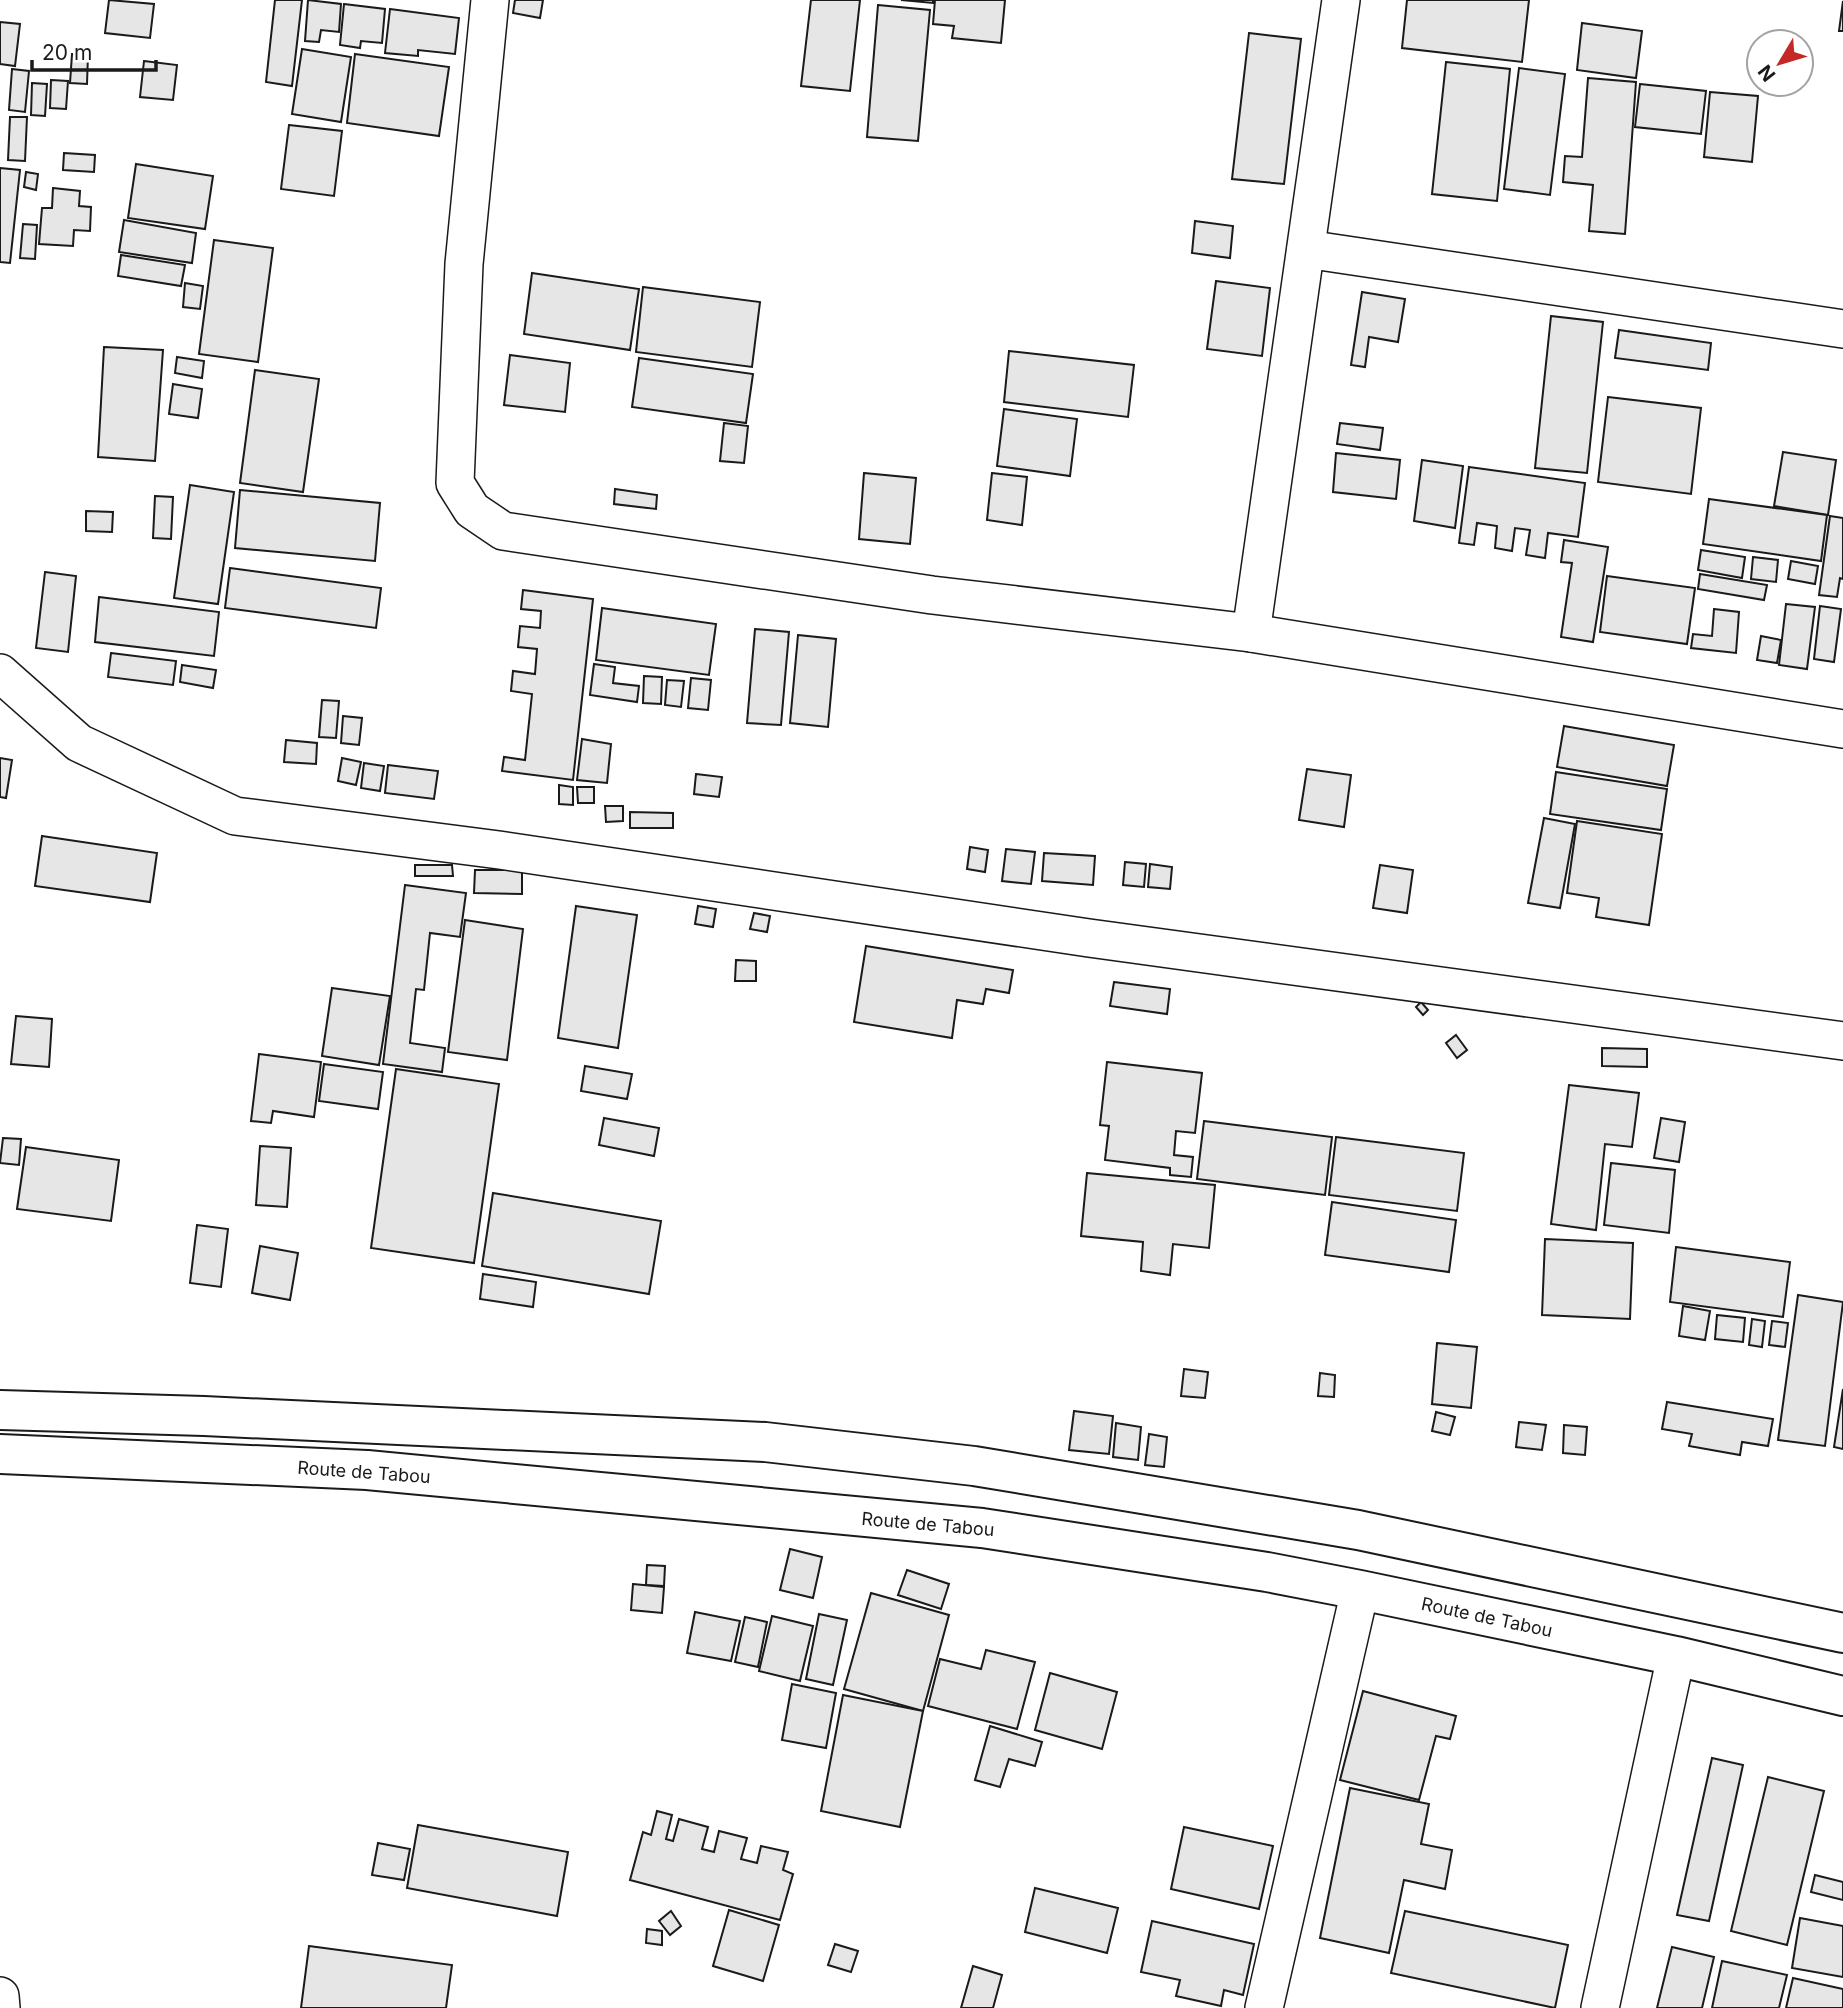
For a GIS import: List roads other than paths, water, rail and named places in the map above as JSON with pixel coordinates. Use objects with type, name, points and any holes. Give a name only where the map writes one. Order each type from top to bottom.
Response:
[{"type":"main road","points":[[0,1410],[765,1442],[974,1466],[1358,1530],[1843,1633]]},
{"type":"main road","name":"Route de Tabou","points":[[0,1454],[367,1470],[713,1505],[982,1528],[1267,1572],[1360,1590],[1676,1656],[1843,1696]]},
{"type":"street","points":[[490,0],[464,264],[455,483],[472,510],[503,531],[932,595],[1251,633],[1843,729]]},
{"type":"street","points":[[1251,633],[1341,0]]},
{"type":"street","points":[[1306,249],[1843,329]]},
{"type":"street","points":[[0,673],[79,743],[235,817],[499,850],[1209,956],[1843,1041]]},
{"type":"street","points":[[1264,2008],[1360,1590]]},
{"type":"street","points":[[1600,2008],[1676,1656]]},
{"type":"street","points":[[0,1996],[1,2008]]}]
